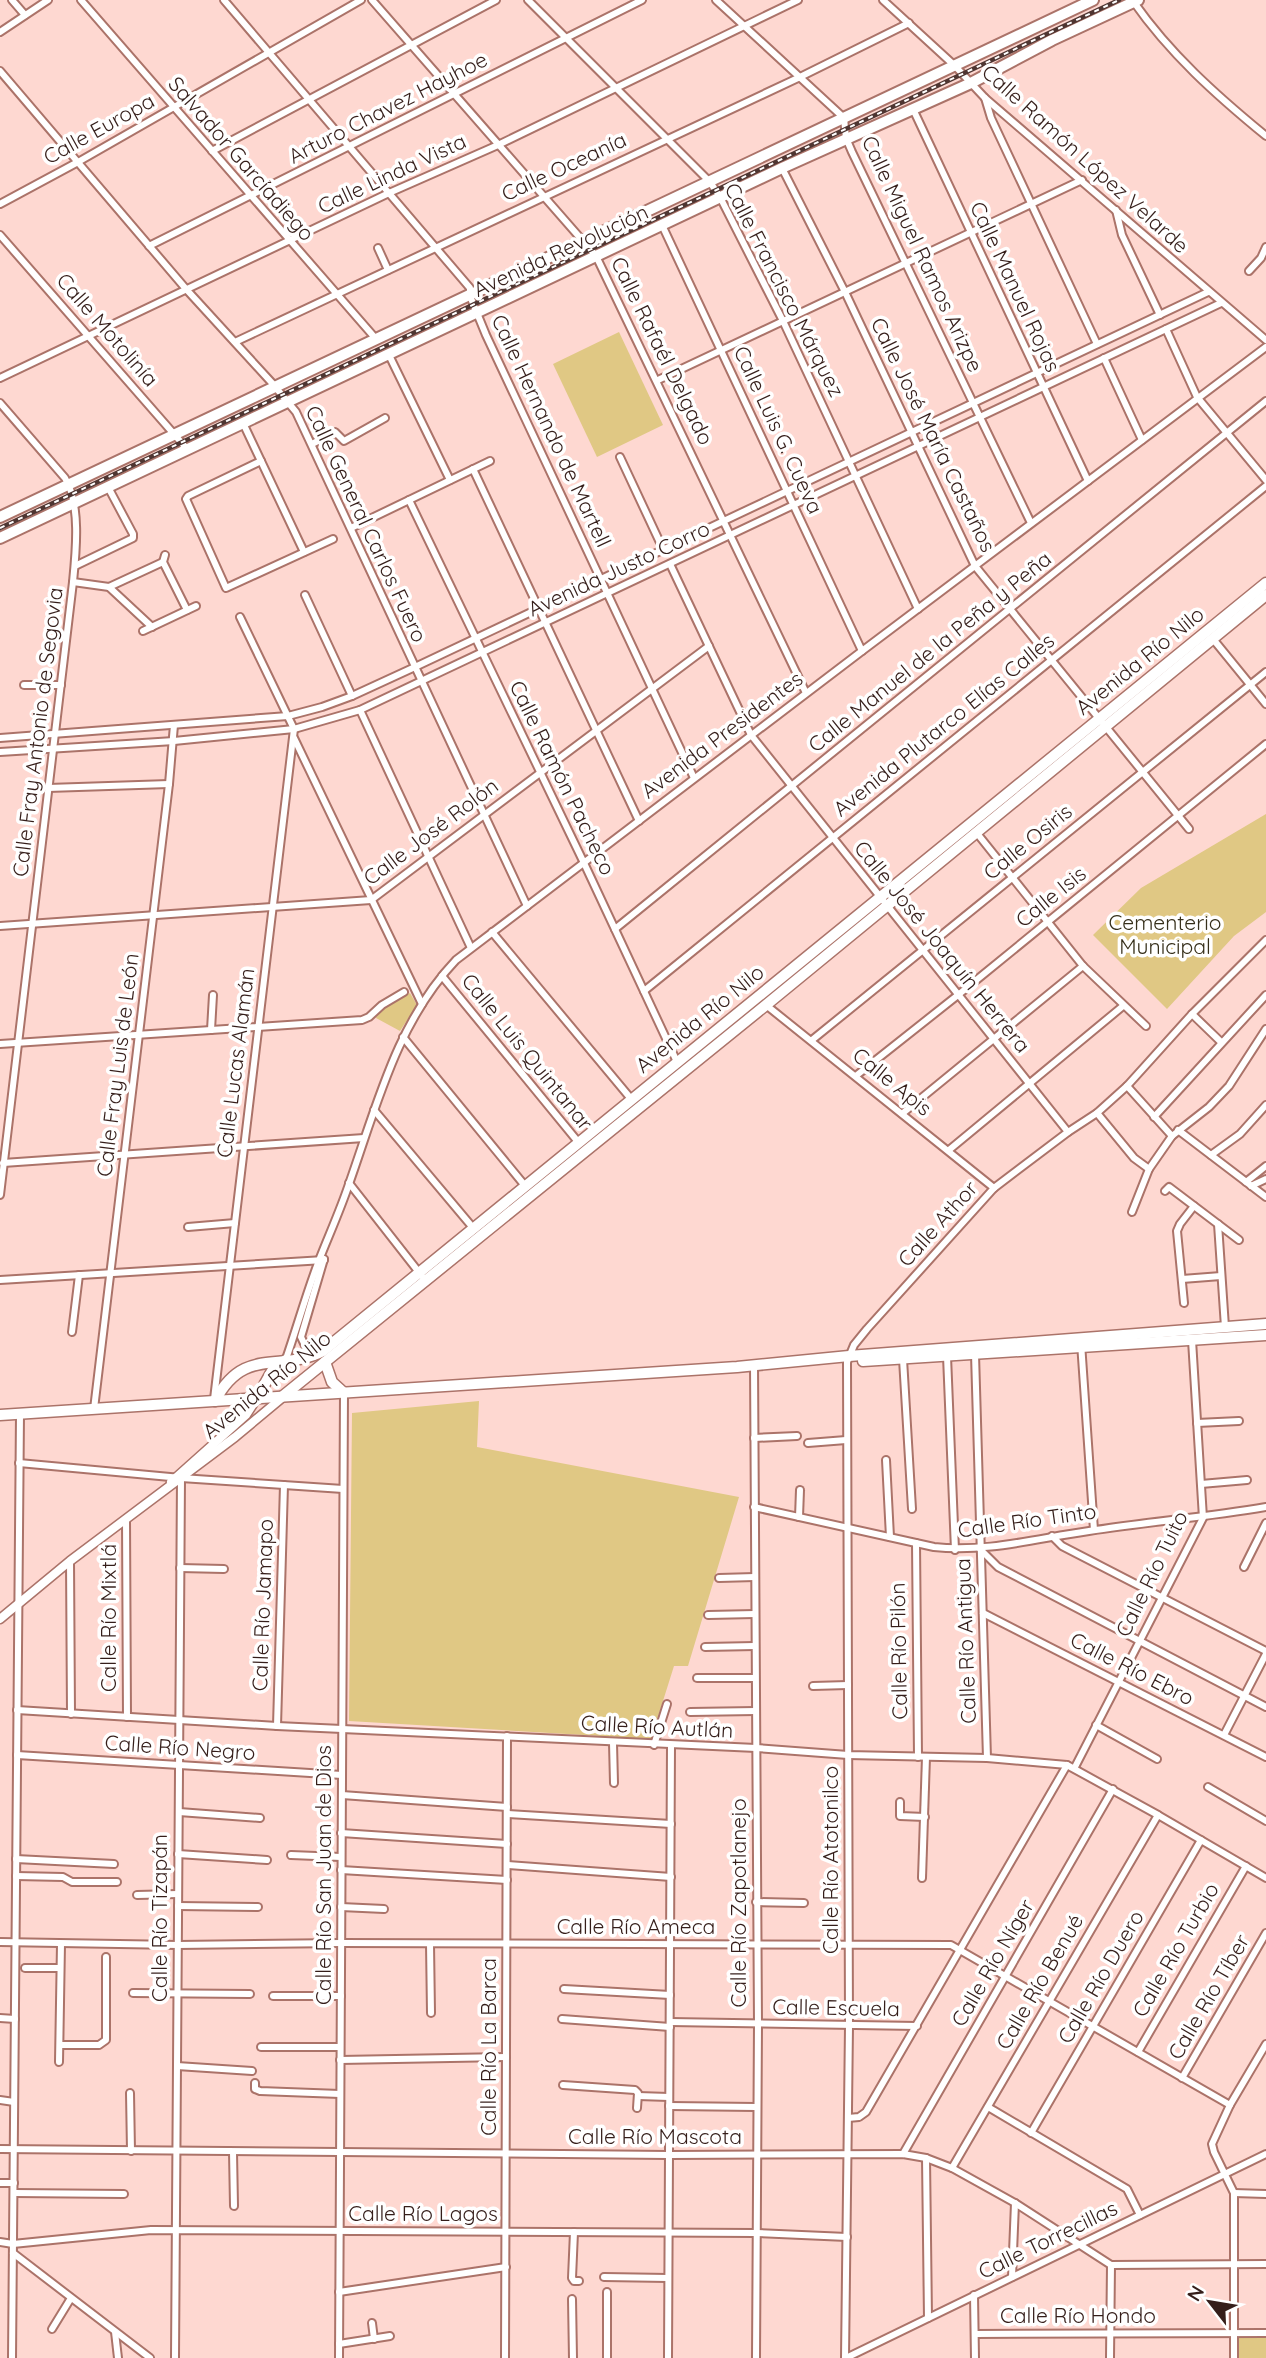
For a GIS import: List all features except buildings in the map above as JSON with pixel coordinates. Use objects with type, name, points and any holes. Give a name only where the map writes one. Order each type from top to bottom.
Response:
[{"type":"main road","name":"Avenida Revolución","points":[[0,517],[956,66],[1075,3],[1093,0]]},
{"type":"main road","name":"Avenida Revolución","points":[[0,538],[782,167],[971,83],[1052,40],[1135,1]]},
{"type":"main road","name":"Avenida Río Nilo","points":[[257,1398],[272,1371],[286,1359],[310,1356],[323,1351],[423,1277],[474,1229],[502,1211],[526,1186],[582,1147],[632,1100],[766,1005],[882,902],[976,832],[1266,583]]},
{"type":"main road","name":"Avenida Río Nilo","points":[[283,1397],[502,1211],[1102,723],[1266,595]]},
{"type":"main road","points":[[848,1359],[903,1359],[975,1354],[1266,1324]]},
{"type":"main road","points":[[0,1415],[1080,1343],[1266,1335]]},
{"type":"main road","points":[[214,1401],[226,1382],[240,1371],[261,1363],[286,1359]]},
{"type":"main road","points":[[325,1362],[332,1382],[344,1392]]},
{"type":"street","points":[[12,0],[25,15]]},
{"type":"street","points":[[0,32],[48,0]]},
{"type":"street","name":"Salvador Garcíadiego","points":[[81,0],[376,339]]},
{"type":"street","name":"Calle Hernando de Martell","points":[[225,0],[470,288],[476,312],[694,778]]},
{"type":"street","name":"Calle Europa","points":[[0,204],[361,0]]},
{"type":"street","name":"Calle Rafaél Delgado","points":[[372,0],[596,256],[806,693]]},
{"type":"street","points":[[212,151],[496,0]]},
{"type":"street","name":"Calle Francisco Márquez","points":[[528,0],[710,182],[720,197],[783,321],[918,609]]},
{"type":"street","name":"Arturo Chavez Hayhoe","points":[[149,246],[642,0]]},
{"type":"street","name":"Calle Miguel Ramos Arizpe","points":[[716,0],[844,118],[846,138],[1031,523]]},
{"type":"street","name":"Calle Linda Vista","points":[[0,377],[389,193],[498,145],[798,0]]},
{"type":"street","name":"Calle Ramón López Velarde","points":[[883,0],[956,66],[985,99],[1266,340]]},
{"type":"street","points":[[1135,1],[1149,25],[1198,78],[1266,136]]},
{"type":"street","name":"Calle Oceanía","points":[[235,342],[798,78],[909,23]]},
{"type":"street","name":"Calle General Carlos Fuero","points":[[0,71],[186,289],[288,401],[312,444],[527,906]]},
{"type":"street","points":[[985,99],[991,118],[1097,344]]},
{"type":"street","name":"Calle Manuel Rojas","points":[[912,107],[1088,481]]},
{"type":"street","name":"Calle José María Castaños","points":[[782,167],[845,292],[975,566],[1189,829]]},
{"type":"street","points":[[657,380],[1082,180]]},
{"type":"street","points":[[1116,209],[1122,235],[1160,315]]},
{"type":"street","name":"Calle Luis G. Cueva","points":[[662,225],[862,651]]},
{"type":"street","name":"Calle Motolinía","points":[[0,235],[187,449]]},
{"type":"street","points":[[1249,271],[1261,258],[1266,247]]},
{"type":"street","points":[[378,248],[388,270]]},
{"type":"street","points":[[1261,258],[1266,265]]},
{"type":"street","name":"Avenida Justo Corro","points":[[0,738],[288,716],[322,708],[415,667],[1208,292]]},
{"type":"street","name":"Avenida Justo Corro","points":[[0,752],[294,733],[360,710],[1222,303]]},
{"type":"street","points":[[1166,329],[1198,397],[1266,480]]},
{"type":"street","name":"Avenida Presidentes","points":[[310,1356],[301,1337],[324,1250],[403,1037],[442,976],[471,948],[1266,346]]},
{"type":"street","points":[[388,353],[450,480]]},
{"type":"street","points":[[1104,358],[1142,440]]},
{"type":"street","name":"Calle Manuel de la Peña y Peña","points":[[615,929],[1266,401]]},
{"type":"street","name":"Calle Fray Antonio de Segovia","points":[[0,403],[69,484],[75,515],[75,566],[0,1195]]},
{"type":"street","points":[[312,444],[335,432],[345,441],[385,418]]},
{"type":"street","points":[[243,423],[304,552]]},
{"type":"street","points":[[620,457],[663,549]]},
{"type":"street","points":[[261,461],[186,499],[226,588],[333,539]]},
{"type":"street","points":[[351,528],[490,461]]},
{"type":"street","points":[[473,469],[639,821]]},
{"type":"street","name":"Avenida Plutarco Elías Calles","points":[[644,991],[1266,486]]},
{"type":"street","name":"Calle Fray Antonio de Segovia","points":[[75,566],[133,538],[108,487]]},
{"type":"street","name":"Calle Ramón Pacheco","points":[[409,500],[680,1067]]},
{"type":"street","points":[[109,587],[164,559],[187,610]]},
{"type":"street","name":"Calle José Joaquín Herrera","points":[[670,564],[751,735],[1068,1132]]},
{"type":"street","points":[[73,582],[109,587],[152,626]]},
{"type":"street","points":[[305,595],[352,696]]},
{"type":"street","points":[[143,631],[196,606]]},
{"type":"street","points":[[240,617],[422,1004]]},
{"type":"street","points":[[1213,639],[1266,704]]},
{"type":"street","name":"Calle José Rolón","points":[[0,926],[372,900],[709,646]]},
{"type":"street","name":"Calle Osiris","points":[[812,1040],[1266,671]]},
{"type":"street","points":[[24,685],[61,685]]},
{"type":"street","points":[[360,710],[471,948]]},
{"type":"street","name":"Calle Fray Luis de León","points":[[94,1409],[174,725]]},
{"type":"street","name":"Calle Lucas Alamán","points":[[214,1401],[294,733]]},
{"type":"street","name":"Calle Isis","points":[[857,1075],[1266,744]]},
{"type":"street","points":[[48,788],[169,785]]},
{"type":"street","points":[[976,832],[1083,966],[1146,1026]]},
{"type":"street","points":[[492,932],[632,1100]]},
{"type":"street","name":"Calle Athor","points":[[848,1359],[867,1329],[995,1188],[1097,1113],[1127,1086],[1192,1014],[1266,940]]},
{"type":"street","points":[[903,1113],[1083,966]]},
{"type":"street","name":"Calle Luis Quintanar","points":[[442,976],[582,1147]]},
{"type":"street","points":[[0,1044],[366,1019],[382,1005],[404,992]]},
{"type":"street","points":[[211,1030],[213,995]]},
{"type":"street","points":[[1154,1117],[1266,995]]},
{"type":"street","name":"Calle Apis","points":[[766,1005],[857,1075],[995,1188]]},
{"type":"street","points":[[949,1150],[1123,1006]]},
{"type":"street","points":[[1192,1014],[1221,1042]]},
{"type":"street","points":[[1132,1212],[1149,1169],[1172,1136],[1209,1107],[1229,1086],[1266,1030]]},
{"type":"street","points":[[403,1037],[526,1186]]},
{"type":"street","points":[[1127,1086],[1172,1136]]},
{"type":"street","points":[[1211,1155],[1240,1134],[1266,1105]]},
{"type":"street","points":[[374,1110],[474,1229]]},
{"type":"street","points":[[1097,1113],[1134,1158],[1149,1169]]},
{"type":"street","points":[[1178,1130],[1266,1197]]},
{"type":"street","points":[[2,1163],[364,1138]]},
{"type":"street","points":[[1249,1184],[1266,1166]]},
{"type":"street","points":[[1249,1184],[1266,1179]]},
{"type":"street","points":[[349,1183],[423,1277]]},
{"type":"street","points":[[1165,1191],[1168,1186],[1240,1240]]},
{"type":"street","points":[[1184,1303],[1177,1231],[1194,1206]]},
{"type":"street","points":[[188,1227],[234,1223]]},
{"type":"street","points":[[1218,1224],[1225,1327]]},
{"type":"street","points":[[0,1280],[322,1260]]},
{"type":"street","name":"Avenida Presidentes","points":[[286,1359],[322,1260]]},
{"type":"street","points":[[72,1332],[79,1275]]},
{"type":"street","points":[[1182,1279],[1221,1276]]},
{"type":"street","name":"Calle Río Tuito","points":[[1075,1768],[1203,1518],[1192,1340]]},
{"type":"street","points":[[1080,1343],[1094,1530]]},
{"type":"street","name":"Calle Río Antigua","points":[[975,1354],[987,1758]]},
{"type":"street","points":[[947,1356],[955,1550]]},
{"type":"street","name":"Calle Río Atotonilco","points":[[845,2358],[849,2026],[846,1440],[848,1359]]},
{"type":"street","points":[[903,1359],[912,1508]]},
{"type":"street","name":"Calle Río Zapotlanejo","points":[[754,1366],[758,2024],[755,2358]]},
{"type":"street","name":"Calle Río San Juan de Dios","points":[[339,2358],[344,1392]]},
{"type":"street","name":"Avenida Río Nilo","points":[[0,1619],[70,1561],[283,1397]]},
{"type":"street","name":"Avenida Río Nilo","points":[[174,1480],[246,1415],[257,1398]]},
{"type":"street","points":[[12,2358],[20,1414]]},
{"type":"street","points":[[1197,1423],[1239,1421]]},
{"type":"street","points":[[754,1438],[797,1436]]},
{"type":"street","points":[[807,1443],[846,1440]]},
{"type":"street","points":[[886,1460],[890,1537]]},
{"type":"street","points":[[19,1463],[174,1480],[343,1489]]},
{"type":"street","name":"Calle Río Tizapán","points":[[174,1480],[180,1568],[175,2358]]},
{"type":"street","points":[[1201,1484],[1247,1480]]},
{"type":"street","name":"Calle Río Jamapo","points":[[277,1726],[284,1485]]},
{"type":"street","points":[[799,1517],[800,1490]]},
{"type":"street","name":"Calle Río Tinto","points":[[754,1507],[955,1550],[980,1549],[1052,1536],[1203,1518],[1266,1507]]},
{"type":"street","name":"Calle Río Mixtlá","points":[[126,1518],[127,1717]]},
{"type":"street","points":[[1244,1567],[1266,1523]]},
{"type":"street","points":[[1052,1536],[1062,1546],[1266,1653],[1224,1735]]},
{"type":"street","name":"Calle Río Pilón","points":[[916,1543],[925,1817],[922,1878]]},
{"type":"street","points":[[980,1549],[998,1567],[1266,1707]]},
{"type":"street","points":[[70,1561],[71,1714]]},
{"type":"street","points":[[180,1568],[225,1569]]},
{"type":"street","points":[[719,1578],[755,1577]]},
{"type":"street","name":"Calle Río Ebro","points":[[983,1613],[1266,1757]]},
{"type":"street","points":[[708,1615],[755,1614]]},
{"type":"street","points":[[705,1647],[755,1646]]},
{"type":"street","points":[[697,1678],[755,1678]]},
{"type":"street","points":[[814,1686],[848,1685]]},
{"type":"street","points":[[654,1745],[667,1704]]},
{"type":"street","name":"Calle Río Autlán","points":[[18,1710],[848,1755],[987,1758],[1067,1765],[1266,1878]]},
{"type":"street","points":[[690,1712],[755,1712]]},
{"type":"street","points":[[1097,1725],[1157,1759]]},
{"type":"street","name":"Calle Río La Barca","points":[[505,2358],[507,1736]]},
{"type":"street","points":[[613,1742],[614,1783]]},
{"type":"street","points":[[668,2358],[671,1746]]},
{"type":"street","name":"Calle Río Negro","points":[[17,1755],[342,1775]]},
{"type":"street","points":[[848,2118],[859,2117],[866,2112],[1067,1765]]},
{"type":"street","points":[[1208,1787],[1266,1821]]},
{"type":"street","name":"Calle Río Níger","points":[[903,2154],[1113,1789]]},
{"type":"street","points":[[342,1795],[671,1824]]},
{"type":"street","points":[[901,1802],[900,1816],[925,1817]]},
{"type":"street","points":[[179,1812],[260,1818]]},
{"type":"street","name":"Calle Río Benué","points":[[952,2168],[1158,1815]]},
{"type":"street","points":[[341,1833],[507,1844]]},
{"type":"street","name":"Calle Río Duero","points":[[1031,2133],[1201,1840]]},
{"type":"street","points":[[178,1854],[267,1860]]},
{"type":"street","points":[[291,1856],[341,1857]]},
{"type":"street","points":[[16,1859],[114,1864]]},
{"type":"street","points":[[507,1865],[671,1877]]},
{"type":"street","name":"Calle Río Turbio","points":[[1138,2052],[1246,1866]]},
{"type":"street","points":[[341,1870],[507,1880]]},
{"type":"street","points":[[16,1876],[63,1877],[72,1882],[117,1882]]},
{"type":"street","points":[[137,1895],[178,1894]]},
{"type":"street","points":[[756,1902],[804,1903]]},
{"type":"street","points":[[178,1906],[258,1907]]},
{"type":"street","points":[[341,1907],[384,1909]]},
{"type":"street","name":"Calle Río Tíber","points":[[1182,2078],[1266,1933]]},
{"type":"street","name":"Calle Río Ameca","points":[[0,1942],[178,1945],[951,1945],[1230,2105]]},
{"type":"street","points":[[59,2062],[61,1944]]},
{"type":"street","points":[[430,1944],[431,2013]]},
{"type":"street","points":[[60,2045],[99,2045],[106,2040],[106,1957]]},
{"type":"street","points":[[25,1968],[60,1968]]},
{"type":"street","points":[[564,1989],[670,1995]]},
{"type":"street","points":[[133,1993],[250,1994]]},
{"type":"street","points":[[273,1996],[341,1996]]},
{"type":"street","points":[[0,2018],[15,2019]]},
{"type":"street","name":"Calle Escuela","points":[[562,2019],[670,2025],[917,2026]]},
{"type":"street","points":[[1234,2358],[1234,2193],[1212,2144],[1230,2105],[1266,2044]]},
{"type":"street","points":[[261,2047],[340,2047]]},
{"type":"street","points":[[340,2060],[506,2057]]},
{"type":"street","points":[[177,2066],[252,2071]]},
{"type":"street","points":[[255,2083],[255,2090],[260,2091],[340,2094]]},
{"type":"street","points":[[564,2085],[634,2090],[638,2093],[637,2108]]},
{"type":"street","points":[[130,2093],[131,2151]]},
{"type":"street","points":[[638,2096],[669,2097]]},
{"type":"street","points":[[0,2100],[14,2102]]},
{"type":"street","points":[[669,2106],[757,2107]]},
{"type":"street","points":[[988,2107],[1127,2189],[1140,2215]]},
{"type":"street","name":"Calle Río Mascota","points":[[0,2149],[669,2155],[903,2154],[926,2158],[952,2168],[1014,2203],[1111,2265]]},
{"type":"street","points":[[233,2152],[234,2206]]},
{"type":"street","name":"Calle Torrecillas","points":[[845,2358],[1266,2154]]},
{"type":"street","points":[[926,2158],[928,2318]]},
{"type":"street","points":[[0,2183],[14,2183]]},
{"type":"street","points":[[14,2193],[124,2193]]},
{"type":"street","points":[[1234,2193],[1266,2194]]},
{"type":"street","points":[[1012,2277],[1014,2203]]},
{"type":"street","name":"Calle Río Lagos","points":[[0,2242],[13,2244],[152,2230],[669,2232],[846,2236]]},
{"type":"street","points":[[574,2232],[572,2278],[579,2281]]},
{"type":"street","points":[[13,2253],[150,2358]]},
{"type":"street","points":[[1110,2358],[1111,2265],[1266,2264]]},
{"type":"street","points":[[339,2292],[506,2267]]},
{"type":"street","points":[[604,2277],[668,2278]]},
{"type":"street","points":[[607,2292],[607,2358]]},
{"type":"street","points":[[974,2295],[975,2358]]},
{"type":"street","points":[[52,2329],[71,2298]]},
{"type":"street","points":[[572,2299],[573,2358]]},
{"type":"street","points":[[372,2323],[374,2339]]},
{"type":"street","points":[[115,2332],[118,2358]]},
{"type":"street","name":"Calle Río Hondo","points":[[975,2333],[1266,2333]]},
{"type":"street","points":[[339,2344],[390,2336]]},
{"type":"green space","points":[[619,332],[663,425],[597,457],[553,364]]},
{"type":"green space","name":"Cementerio Municipal","points":[[1266,814],[1266,912],[1234,936],[1167,1009],[1093,935],[1141,888]]},
{"type":"green space","points":[[410,993],[417,1005],[400,1031],[376,1018],[377,1012]]},
{"type":"green space","points":[[479,1401],[477,1447],[739,1497],[688,1666],[674,1666],[651,1739],[349,1721],[352,1413]]},
{"type":"green space","points":[[1236,2335],[1266,2335],[1266,2358],[1236,2358]]},
{"type":"railway","points":[[0,528],[1119,0]]}]
